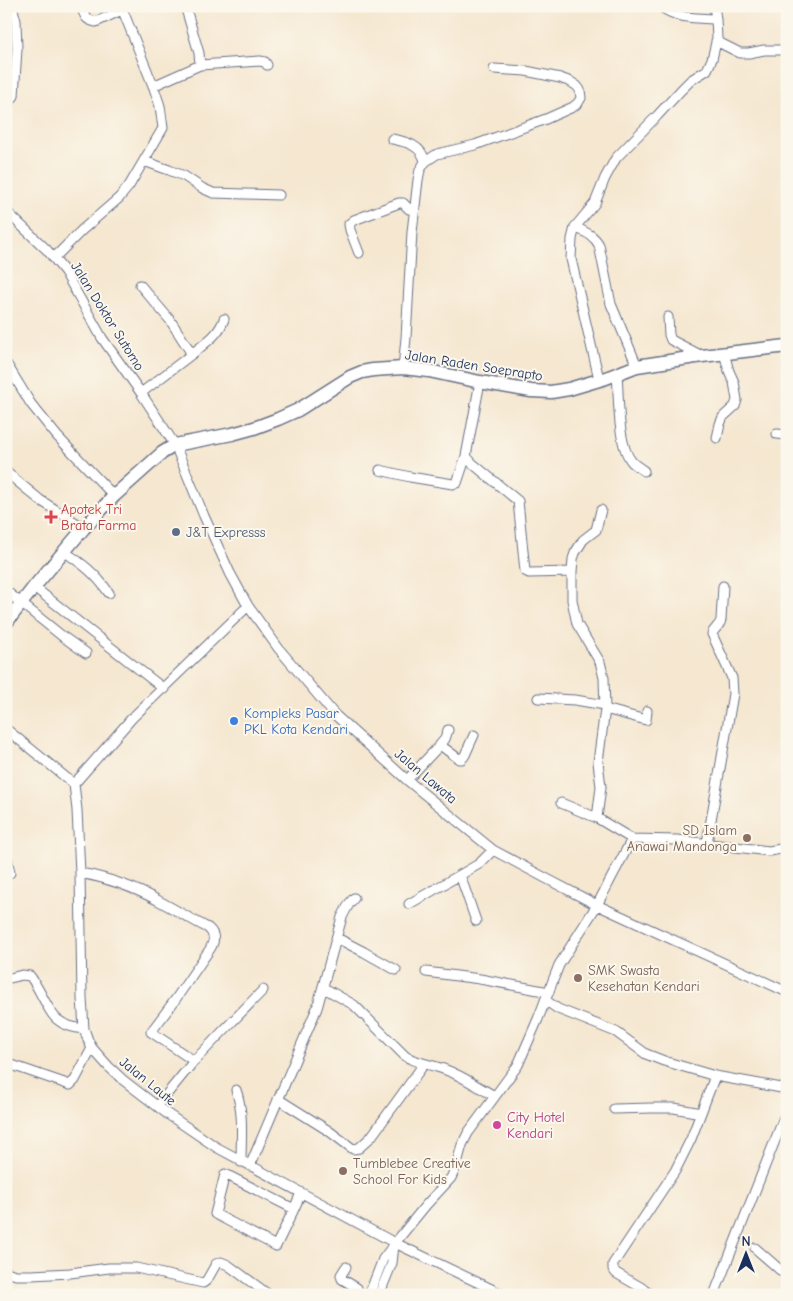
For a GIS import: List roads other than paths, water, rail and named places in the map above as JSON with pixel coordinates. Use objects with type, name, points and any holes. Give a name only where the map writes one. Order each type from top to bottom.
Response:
[{"type":"highway","name":"Jalan Raden Soeprapto","points":[[6,623],[84,528],[114,496],[152,461],[175,445],[239,432],[278,420],[298,410],[350,377],[362,372],[403,368],[531,391],[551,392],[569,389],[637,366],[787,346]]},
{"type":"street","points":[[6,105],[14,96],[17,49],[16,21],[12,6]]},
{"type":"street","points":[[54,258],[82,230],[119,198],[129,186],[163,128],[160,106],[121,8],[96,22],[86,18],[81,6]]},
{"type":"street","points":[[660,6],[667,12],[680,17],[716,19]]},
{"type":"street","points":[[599,379],[571,259],[575,227],[595,203],[605,178],[616,158],[680,90],[707,70],[712,59],[716,41],[714,6]]},
{"type":"street","points":[[186,9],[199,53],[200,65]]},
{"type":"street","points":[[716,41],[740,53],[787,50]]},
{"type":"street","points":[[152,86],[200,65],[260,61],[265,62],[267,65]]},
{"type":"street","points":[[403,368],[414,210],[420,170],[425,162],[437,154],[475,145],[546,119],[573,107],[581,98],[580,90],[572,82],[560,78],[526,71],[494,69]]},
{"type":"street","points":[[392,139],[404,141],[417,147],[422,152],[425,162]]},
{"type":"street","points":[[144,161],[184,176],[213,193],[279,195]]},
{"type":"street","points":[[359,253],[349,224],[354,220],[399,203],[403,203],[409,209],[414,210]]},
{"type":"street","name":"Jalan Doktor Sutomo","points":[[7,214],[54,258],[65,272],[102,338],[175,445]]},
{"type":"street","points":[[575,227],[590,234],[599,245],[611,304],[637,366]]},
{"type":"street","points":[[140,285],[170,320],[192,354]]},
{"type":"street","points":[[668,317],[671,340],[702,356]]},
{"type":"street","points":[[142,394],[217,333],[224,319]]},
{"type":"street","points":[[717,438],[723,418],[735,406],[737,400],[734,382],[724,354]]},
{"type":"street","points":[[6,363],[31,404],[52,430],[114,496]]},
{"type":"street","points":[[617,374],[621,429],[625,450],[632,461],[644,471]]},
{"type":"street","points":[[380,470],[453,484],[457,483],[466,456],[480,382]]},
{"type":"street","name":"Jalan Lawata","points":[[175,445],[204,516],[230,573],[248,606],[279,649],[334,714],[407,780],[493,850],[597,905],[787,992]]},
{"type":"street","points":[[466,456],[518,501],[525,571],[529,573],[572,572]]},
{"type":"street","points":[[6,472],[40,500],[84,528]]},
{"type":"street","points":[[597,818],[601,787],[598,762],[605,707],[604,678],[600,662],[577,624],[572,600],[572,572],[575,553],[583,540],[596,530],[601,510]]},
{"type":"street","points":[[65,552],[99,578],[109,593]]},
{"type":"street","points":[[707,843],[733,694],[732,678],[712,634],[713,630],[721,623],[722,586]]},
{"type":"street","points":[[34,587],[164,688]]},
{"type":"street","points":[[6,591],[86,653]]},
{"type":"street","points":[[6,729],[74,784],[132,718],[248,606]]},
{"type":"street","points":[[538,698],[575,700],[646,720],[647,711]]},
{"type":"street","points":[[407,780],[445,739],[448,730]]},
{"type":"street","points":[[440,745],[459,759],[462,759],[474,734]]},
{"type":"street","name":"Jalan Laute","points":[[74,784],[80,873],[84,1029],[92,1048],[108,1066],[157,1106],[216,1147],[394,1243],[504,1295]]},
{"type":"street","points":[[561,803],[597,818],[632,839],[677,840],[770,851],[787,848]]},
{"type":"street","points":[[368,1295],[383,1259],[394,1243],[450,1178],[468,1133],[518,1065],[559,965],[597,905],[632,839]]},
{"type":"street","points":[[409,904],[479,864],[493,850]]},
{"type":"street","points":[[6,853],[10,873]]},
{"type":"street","points":[[80,873],[107,879],[136,890],[160,901],[212,932],[214,938],[210,949],[176,1000],[151,1032],[194,1060]]},
{"type":"street","points":[[460,875],[476,921]]},
{"type":"street","points":[[245,1164],[278,1099],[317,1008],[345,911],[354,898]]},
{"type":"street","points":[[337,938],[396,970]]},
{"type":"street","points":[[426,972],[480,979],[547,996],[564,1011],[616,1032],[646,1054],[664,1061],[715,1076],[787,1089]]},
{"type":"street","points":[[6,979],[22,975],[30,976],[57,1020],[70,1026],[84,1029]]},
{"type":"street","points":[[324,988],[354,1005],[405,1056],[457,1074],[495,1096]]},
{"type":"street","points":[[157,1106],[194,1060],[263,990]]},
{"type":"street","points":[[6,1062],[70,1085],[75,1080],[92,1048]]},
{"type":"street","points":[[278,1099],[330,1131],[353,1149],[359,1148],[371,1137],[424,1064]]},
{"type":"street","points":[[651,1295],[616,1273],[613,1269],[613,1264],[674,1171],[691,1139],[715,1076]]},
{"type":"street","points":[[236,1090],[241,1110],[245,1164]]},
{"type":"street","points":[[614,1109],[674,1108],[701,1113]]},
{"type":"street","points":[[714,1295],[787,1110]]},
{"type":"street","points":[[294,1209],[225,1174],[214,1214],[276,1246],[294,1209],[297,1191]]},
{"type":"street","points":[[285,1205],[297,1191]]},
{"type":"street","points":[[379,1295],[392,1263],[394,1243]]},
{"type":"street","points":[[755,1248],[787,1276]]},
{"type":"street","points":[[6,1272],[16,1275],[32,1275],[109,1268],[136,1268],[203,1283],[207,1280],[216,1264],[221,1262],[269,1295]]},
{"type":"street","points":[[346,1267],[341,1275],[342,1279],[357,1288],[359,1295]]},
{"type":"place","name":"Apotek Tri Brata Farma","points":[[51,517]]},
{"type":"place","name":"J&T Expresss","points":[[176,532]]},
{"type":"place","name":"Kompleks Pasar PKL Kota Kendari","points":[[234,721]]},
{"type":"place","name":"SD Islam Anawai Mandonga","points":[[747,838]]},
{"type":"place","name":"SMK Swasta Kesehatan Kendari","points":[[578,978]]},
{"type":"place","name":"City Hotel Kendari","points":[[497,1125]]},
{"type":"place","name":"Tumblebee Creative School For Kids","points":[[343,1171]]}]
